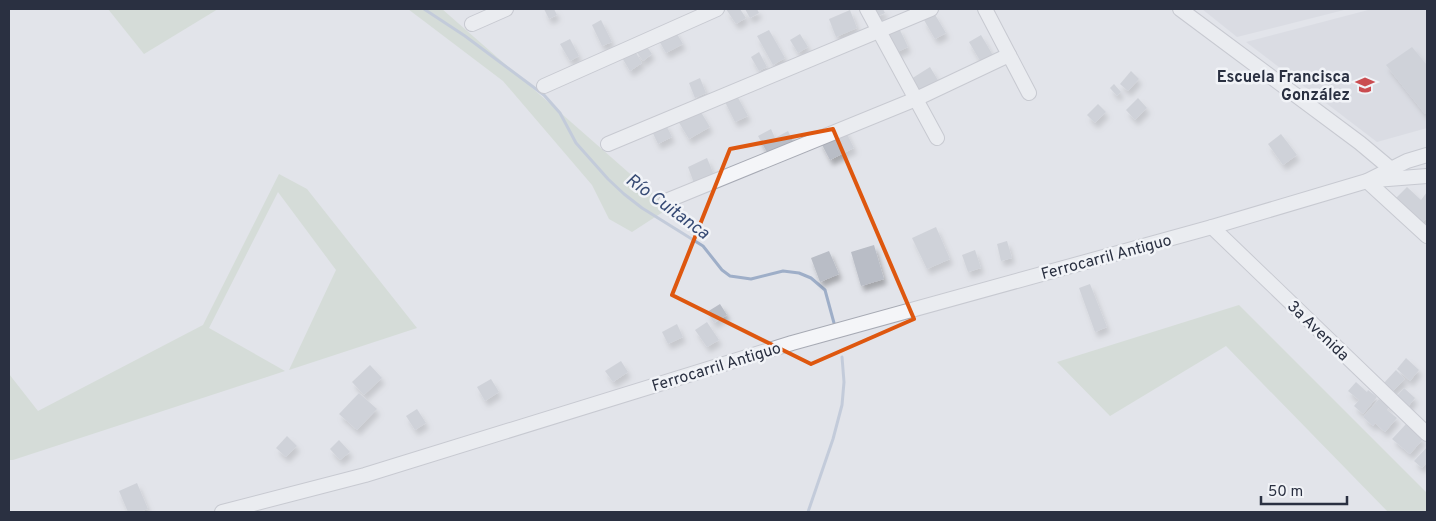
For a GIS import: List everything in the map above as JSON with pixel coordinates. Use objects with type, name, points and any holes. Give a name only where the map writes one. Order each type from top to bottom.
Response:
[{"type":"street","points":[[472,24],[506,9]]},
{"type":"street","points":[[544,86],[717,9]]},
{"type":"street","points":[[867,9],[937,138]]},
{"type":"street","points":[[608,144],[931,9]]},
{"type":"street","points":[[985,9],[1029,93]]},
{"type":"street","points":[[1180,9],[1360,143],[1391,169]]},
{"type":"street","points":[[666,201],[916,98],[1009,55]]},
{"type":"street","points":[[1367,181],[1407,161],[1427,155]]},
{"type":"street","points":[[1367,181],[1427,176]]},
{"type":"street","points":[[1367,181],[1427,236]]},
{"type":"street","name":"Ferrocarril Antiguo","points":[[222,512],[365,475],[792,342],[1212,226],[1367,181]]},
{"type":"street","name":"3a Avenida","points":[[1212,226],[1427,434]]},
{"type":"highlighted area","points":[[833,129],[914,319],[811,364],[672,295],[730,149]]},
{"type":"shaded area","points":[[1202,9],[1348,9],[1237,37]]},
{"type":"shaded area","name":"Escuela Francisca González","points":[[1372,9],[1427,9],[1427,128],[1377,142],[1246,42]]},
{"type":"green space","points":[[108,9],[218,9],[144,54]]},
{"type":"green space","points":[[408,9],[442,9],[669,208],[632,232],[609,219],[592,185],[503,81]]},
{"type":"green space","points":[[279,174],[307,189],[417,328],[289,370],[336,270],[278,192],[209,328],[285,371],[9,460],[9,374],[38,411],[203,325]]},
{"type":"green space","points":[[1239,305],[1427,493],[1427,512],[1388,512],[1226,346],[1110,416],[1057,362]]},
{"type":"building","points":[[544,9],[554,9],[557,15],[549,19]]},
{"type":"building","points":[[726,9],[740,9],[746,18],[736,24]]},
{"type":"building","points":[[745,9],[757,9],[759,13],[750,18]]},
{"type":"building","points":[[870,9],[883,9],[885,13],[874,18]]},
{"type":"building","points":[[850,10],[857,28],[836,37],[829,19]]},
{"type":"building","points":[[934,13],[946,33],[935,39],[924,20]]},
{"type":"building","points":[[601,20],[612,42],[602,46],[592,25]]},
{"type":"building","points":[[899,28],[908,47],[893,54],[884,36]]},
{"type":"building","points":[[674,29],[683,44],[666,53],[658,39]]},
{"type":"building","points":[[769,30],[785,58],[773,65],[757,36]]},
{"type":"building","points":[[800,34],[808,47],[798,53],[790,40]]},
{"type":"building","points":[[981,35],[994,57],[982,64],[969,42]]},
{"type":"building","points":[[570,39],[579,56],[570,61],[560,44]]},
{"type":"building","points":[[645,44],[652,54],[643,61],[636,51]]},
{"type":"building","points":[[1412,47],[1427,65],[1427,113],[1425,114],[1386,65]]},
{"type":"building","points":[[633,48],[642,63],[630,71],[621,56]]},
{"type":"building","points":[[759,52],[767,67],[759,71],[751,57]]},
{"type":"building","points":[[930,67],[939,82],[920,94],[911,79]]},
{"type":"building","points":[[1131,71],[1139,79],[1128,91],[1120,84]]},
{"type":"building","points":[[700,78],[706,93],[695,98],[689,83]]},
{"type":"building","points":[[1114,84],[1121,92],[1117,96],[1110,88]]},
{"type":"building","points":[[736,94],[748,116],[735,122],[724,100]]},
{"type":"building","points":[[1138,98],[1147,108],[1135,120],[1126,110]]},
{"type":"building","points":[[1098,104],[1106,112],[1095,123],[1087,115]]},
{"type":"building","points":[[699,109],[710,127],[689,139],[678,121]]},
{"type":"building","points":[[665,123],[672,137],[658,144],[651,129]]},
{"type":"building","points":[[844,128],[854,148],[830,160],[820,141]]},
{"type":"building","points":[[771,129],[775,138],[788,131],[795,145],[768,154],[758,136]]},
{"type":"building","points":[[1281,134],[1297,155],[1283,165],[1268,144]]},
{"type":"building","points":[[707,158],[714,175],[694,183],[688,167]]},
{"type":"building","points":[[1407,187],[1421,200],[1427,192],[1427,218],[1422,223],[1395,199]]},
{"type":"building","points":[[936,227],[950,259],[927,269],[912,238]]},
{"type":"building","points":[[1007,241],[1012,258],[1001,261],[997,244]]},
{"type":"building","points":[[874,245],[884,279],[861,286],[851,252]]},
{"type":"building","points":[[975,250],[981,268],[968,272],[962,255]]},
{"type":"building","points":[[829,251],[839,274],[820,282],[811,258]]},
{"type":"building","points":[[1090,284],[1107,327],[1095,332],[1079,288]]},
{"type":"building","points":[[720,304],[727,315],[714,323],[707,312]]},
{"type":"building","points":[[707,322],[719,340],[707,347],[695,330]]},
{"type":"building","points":[[677,324],[683,337],[668,344],[662,332]]},
{"type":"building","points":[[1406,358],[1419,370],[1410,381],[1397,369]]},
{"type":"building","points":[[621,361],[628,372],[613,382],[605,371]]},
{"type":"building","points":[[370,365],[382,378],[364,395],[352,382]]},
{"type":"building","points":[[1396,370],[1405,379],[1392,392],[1383,384]]},
{"type":"building","points":[[491,379],[499,392],[485,401],[477,387]]},
{"type":"building","points":[[1356,382],[1367,392],[1368,390],[1377,397],[1363,414],[1354,406],[1359,400],[1348,391]]},
{"type":"building","points":[[1404,388],[1415,398],[1407,408],[1395,398]]},
{"type":"building","points":[[359,393],[377,409],[357,430],[339,414]]},
{"type":"building","points":[[1379,399],[1389,407],[1387,410],[1397,418],[1385,432],[1375,423],[1373,426],[1363,417]]},
{"type":"building","points":[[417,409],[426,423],[415,430],[406,416]]},
{"type":"building","points":[[1406,424],[1423,439],[1410,454],[1392,439]]},
{"type":"building","points":[[287,436],[297,446],[286,457],[276,448]]},
{"type":"building","points":[[339,440],[350,452],[340,460],[330,449]]},
{"type":"building","points":[[1427,447],[1427,462],[1422,468],[1414,461]]},
{"type":"building","points":[[137,483],[148,509],[139,512],[128,512],[119,491]]},
{"type":"waterway","name":"Río Cuitanca","points":[[424,9],[465,36],[544,95],[560,113],[576,143],[608,179],[642,208],[703,246],[722,270],[730,276],[751,279],[783,271],[799,273],[811,278],[825,290],[834,323]]},
{"type":"waterway","name":"Río Cuitanca","points":[[808,512],[833,439],[842,405],[844,382],[842,357]]},
{"type":"place","name":"Escuela Francisca González","points":[[1365,85]]}]
